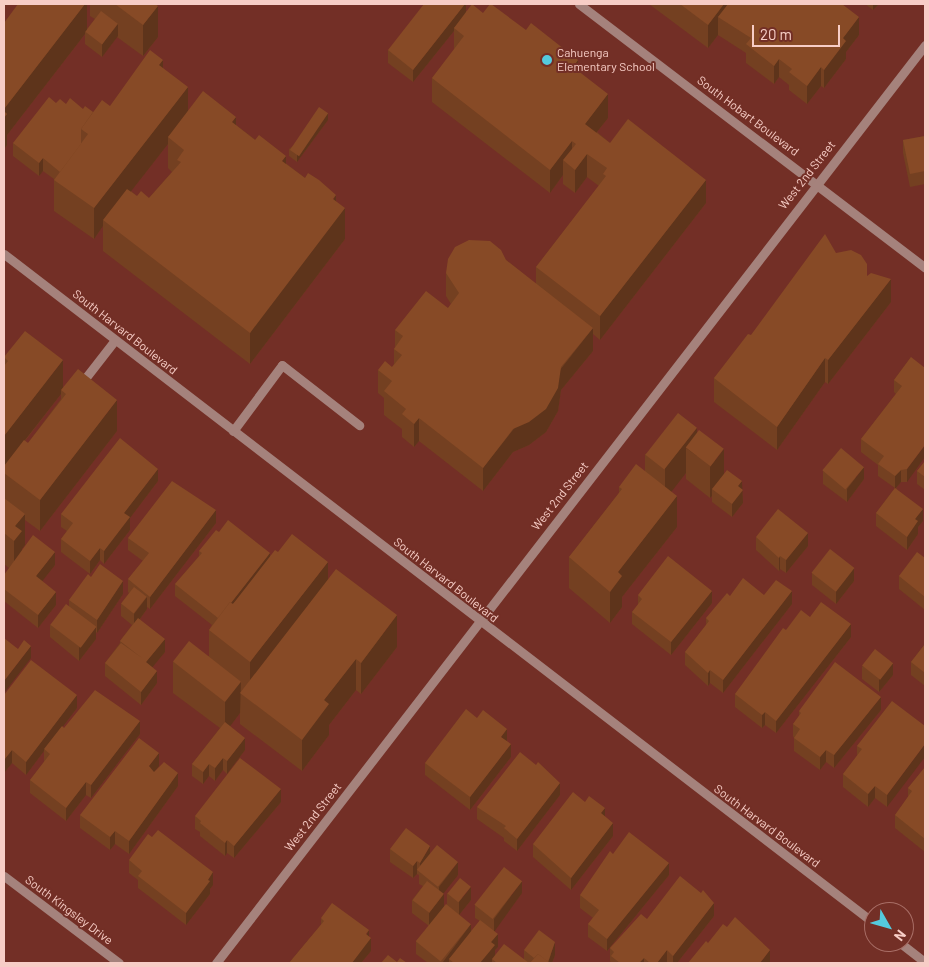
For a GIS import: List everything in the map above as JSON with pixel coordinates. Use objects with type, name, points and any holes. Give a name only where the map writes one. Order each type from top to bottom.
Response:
[{"type":"street","name":"South Hobart Boulevard","points":[[579,4],[817,183],[925,268]]},
{"type":"street","name":"West 2nd Street","points":[[216,963],[925,45]]},
{"type":"street","name":"South Harvard Boulevard","points":[[5,258],[115,340],[864,915]]},
{"type":"street","points":[[73,395],[115,340]]},
{"type":"street","points":[[233,431],[282,364],[359,425]]},
{"type":"street","name":"South Kingsley Drive","points":[[4,876],[118,963]]},
{"type":"street","points":[[912,952],[925,962]]},
{"type":"building","points":[[18,4],[85,4],[4,109],[4,23]]},
{"type":"building","points":[[115,4],[155,4],[158,6],[143,25]]},
{"type":"building","points":[[424,4],[465,4],[413,70],[388,50]]},
{"type":"building","points":[[472,4],[483,13],[491,4],[526,30],[531,23],[578,60],[573,67],[608,94],[585,124],[610,143],[628,119],[706,180],[600,316],[536,267],[606,176],[603,174],[607,168],[587,154],[575,170],[563,160],[576,144],[572,141],[550,170],[432,78],[464,36],[454,28]]},
{"type":"building","points":[[680,4],[724,4],[708,25]]},
{"type":"building","points":[[728,4],[842,4],[859,17],[843,38],[846,41],[824,70],[821,67],[807,86],[789,72],[792,69],[779,59],[774,66],[746,44],[751,38],[718,17]]},
{"type":"building","points":[[101,11],[118,24],[102,44],[85,32]]},
{"type":"building","points":[[150,50],[163,60],[159,65],[188,87],[94,208],[54,180],[88,134],[81,129],[102,100],[110,106]]},
{"type":"building","points":[[203,91],[236,117],[232,122],[255,140],[259,135],[286,156],[282,161],[305,178],[308,173],[319,180],[336,195],[333,199],[345,208],[250,333],[103,220],[127,189],[137,196],[141,191],[149,198],[181,162],[177,160],[184,150],[168,137]]},
{"type":"building","points":[[49,97],[56,103],[60,99],[66,104],[70,98],[83,109],[85,106],[93,112],[81,129],[81,144],[60,172],[43,158],[39,163],[13,143]]},
{"type":"building","points":[[319,107],[328,113],[299,156],[290,150]]},
{"type":"building","points":[[925,136],[925,171],[910,174],[903,140]]},
{"type":"building","points":[[825,234],[836,253],[851,250],[861,255],[867,264],[867,276],[871,273],[891,279],[828,360],[825,358],[777,427],[714,378],[748,334],[751,335]]},
{"type":"building","points":[[469,240],[490,241],[501,250],[506,260],[593,328],[561,367],[558,388],[546,409],[529,422],[513,429],[483,468],[419,418],[414,424],[402,414],[406,409],[384,391],[392,381],[378,370],[385,361],[392,367],[402,355],[394,349],[403,336],[395,330],[426,291],[448,308],[459,293],[446,273],[448,259],[455,247]]},
{"type":"building","points":[[25,331],[63,360],[4,436],[4,366],[8,361],[4,357]]},
{"type":"building","points":[[911,357],[925,368],[925,445],[907,469],[901,470],[895,476],[878,464],[884,456],[861,439],[902,386],[894,380]]},
{"type":"building","points":[[78,369],[117,400],[40,500],[4,473],[4,466],[24,440],[28,443],[66,394],[61,390]]},
{"type":"building","points":[[678,413],[697,428],[664,470],[645,455]]},
{"type":"building","points":[[699,430],[724,449],[711,466],[686,448]]},
{"type":"building","points":[[120,438],[158,469],[124,513],[130,517],[104,551],[100,548],[90,561],[61,539],[73,523],[61,514]]},
{"type":"building","points":[[841,448],[864,467],[845,489],[822,470]]},
{"type":"building","points":[[925,461],[925,477],[917,471]]},
{"type":"building","points":[[636,464],[677,496],[618,572],[622,576],[610,592],[569,557],[622,489],[619,487]]},
{"type":"building","points":[[727,470],[742,481],[738,486],[743,490],[732,504],[712,489]]},
{"type":"building","points":[[172,481],[216,510],[150,597],[128,579],[149,553],[128,538]]},
{"type":"building","points":[[895,488],[923,509],[915,519],[918,521],[907,537],[876,513]]},
{"type":"building","points":[[4,498],[25,514],[15,526],[22,531],[14,541],[4,533]]},
{"type":"building","points":[[778,509],[808,533],[786,560],[780,556],[779,558],[756,537]]},
{"type":"building","points":[[228,520],[270,553],[218,618],[175,584],[202,553],[199,551],[216,530],[219,532]]},
{"type":"building","points":[[292,534],[328,562],[250,662],[209,630],[230,602],[233,604],[275,550],[278,552]]},
{"type":"building","points":[[33,535],[55,552],[36,576],[56,592],[38,615],[4,589],[4,575]]},
{"type":"building","points":[[830,549],[854,568],[836,592],[812,573]]},
{"type":"building","points":[[917,552],[925,558],[925,597],[899,576]]},
{"type":"building","points":[[668,556],[712,591],[671,642],[632,612],[642,599],[638,595]]},
{"type":"building","points":[[100,564],[123,581],[97,620],[69,600],[88,574],[91,577]]},
{"type":"building","points":[[336,569],[397,615],[361,663],[356,659],[324,700],[329,704],[302,740],[240,693]]},
{"type":"building","points":[[743,578],[764,595],[776,580],[792,591],[723,680],[710,670],[708,673],[685,652],[709,621],[706,618],[727,593],[730,596]]},
{"type":"building","points":[[134,587],[147,597],[134,613],[121,604]]},
{"type":"building","points":[[821,602],[851,624],[776,721],[765,712],[762,715],[735,694],[783,628],[786,630],[801,610],[810,617]]},
{"type":"building","points":[[66,604],[96,627],[81,648],[50,625]]},
{"type":"building","points":[[138,618],[165,639],[146,662],[157,671],[141,692],[105,663],[121,643],[142,658],[120,641]]},
{"type":"building","points":[[4,638],[18,649],[24,640],[31,646],[4,681]]},
{"type":"building","points":[[189,641],[241,682],[225,702],[173,661]]},
{"type":"building","points":[[925,644],[925,673],[911,662]]},
{"type":"building","points":[[875,649],[893,663],[880,680],[862,666]]},
{"type":"building","points":[[31,660],[77,695],[26,762],[12,750],[4,760],[4,695]]},
{"type":"building","points":[[835,662],[881,697],[834,755],[826,750],[820,757],[794,738],[800,729],[793,724],[801,713],[799,711]]},
{"type":"building","points":[[95,690],[140,721],[91,785],[86,782],[66,808],[30,780],[50,754],[44,749]]},
{"type":"building","points":[[892,701],[925,726],[925,744],[887,795],[875,786],[868,794],[843,774],[862,749],[857,746]]},
{"type":"building","points":[[466,709],[477,718],[483,710],[507,729],[501,737],[511,744],[470,797],[425,763]]},
{"type":"building","points":[[225,722],[245,738],[227,761],[223,758],[215,768],[209,764],[203,772],[192,764]]},
{"type":"building","points":[[139,738],[159,753],[149,766],[154,772],[164,762],[178,773],[129,841],[115,831],[110,837],[80,815]]},
{"type":"building","points":[[520,752],[536,765],[538,762],[560,783],[517,839],[504,828],[506,826],[477,807]]},
{"type":"building","points":[[240,758],[281,789],[234,846],[227,840],[225,843],[200,823],[201,821],[195,816]]},
{"type":"building","points":[[925,767],[925,839],[895,815],[912,791],[908,788]]},
{"type":"building","points":[[573,792],[585,802],[589,796],[605,808],[601,813],[613,823],[571,878],[533,844]]},
{"type":"building","points":[[406,828],[430,846],[420,863],[417,861],[413,866],[390,849]]},
{"type":"building","points":[[158,830],[213,872],[208,880],[210,881],[186,913],[138,876],[142,871],[129,860],[148,834],[152,837]]},
{"type":"building","points":[[629,832],[669,863],[607,939],[588,924],[599,910],[580,895],[610,851],[613,854]]},
{"type":"building","points":[[437,845],[458,862],[438,887],[417,870]]},
{"type":"building","points":[[504,867],[522,881],[493,919],[474,905]]},
{"type":"building","points":[[680,876],[701,893],[703,890],[714,903],[673,956],[667,950],[657,963],[650,963],[644,958],[639,963],[620,963],[611,956],[614,952],[610,948],[641,914],[647,919]]},
{"type":"building","points":[[460,878],[471,887],[458,902],[447,894]]},
{"type":"building","points":[[427,881],[444,894],[429,913],[413,900]]},
{"type":"building","points":[[332,903],[369,930],[366,934],[371,938],[352,963],[289,963],[324,921],[321,918]]},
{"type":"building","points":[[446,904],[471,924],[441,961],[416,941]]},
{"type":"building","points":[[735,917],[770,950],[760,963],[688,963],[706,941],[708,943],[723,924],[727,927]]},
{"type":"building","points":[[480,920],[498,934],[491,942],[495,945],[480,963],[454,963],[449,959]]},
{"type":"building","points":[[539,930],[555,942],[548,962],[538,954],[534,958],[524,950]]},
{"type":"building","points":[[504,944],[529,963],[497,963],[492,959]]},
{"type":"building","points":[[538,954],[550,963],[530,963]]},
{"type":"building","points":[[388,955],[397,962],[400,958],[407,963],[381,963]]},
{"type":"place","name":"Cahuenga Elementary School","points":[[547,60]]}]
